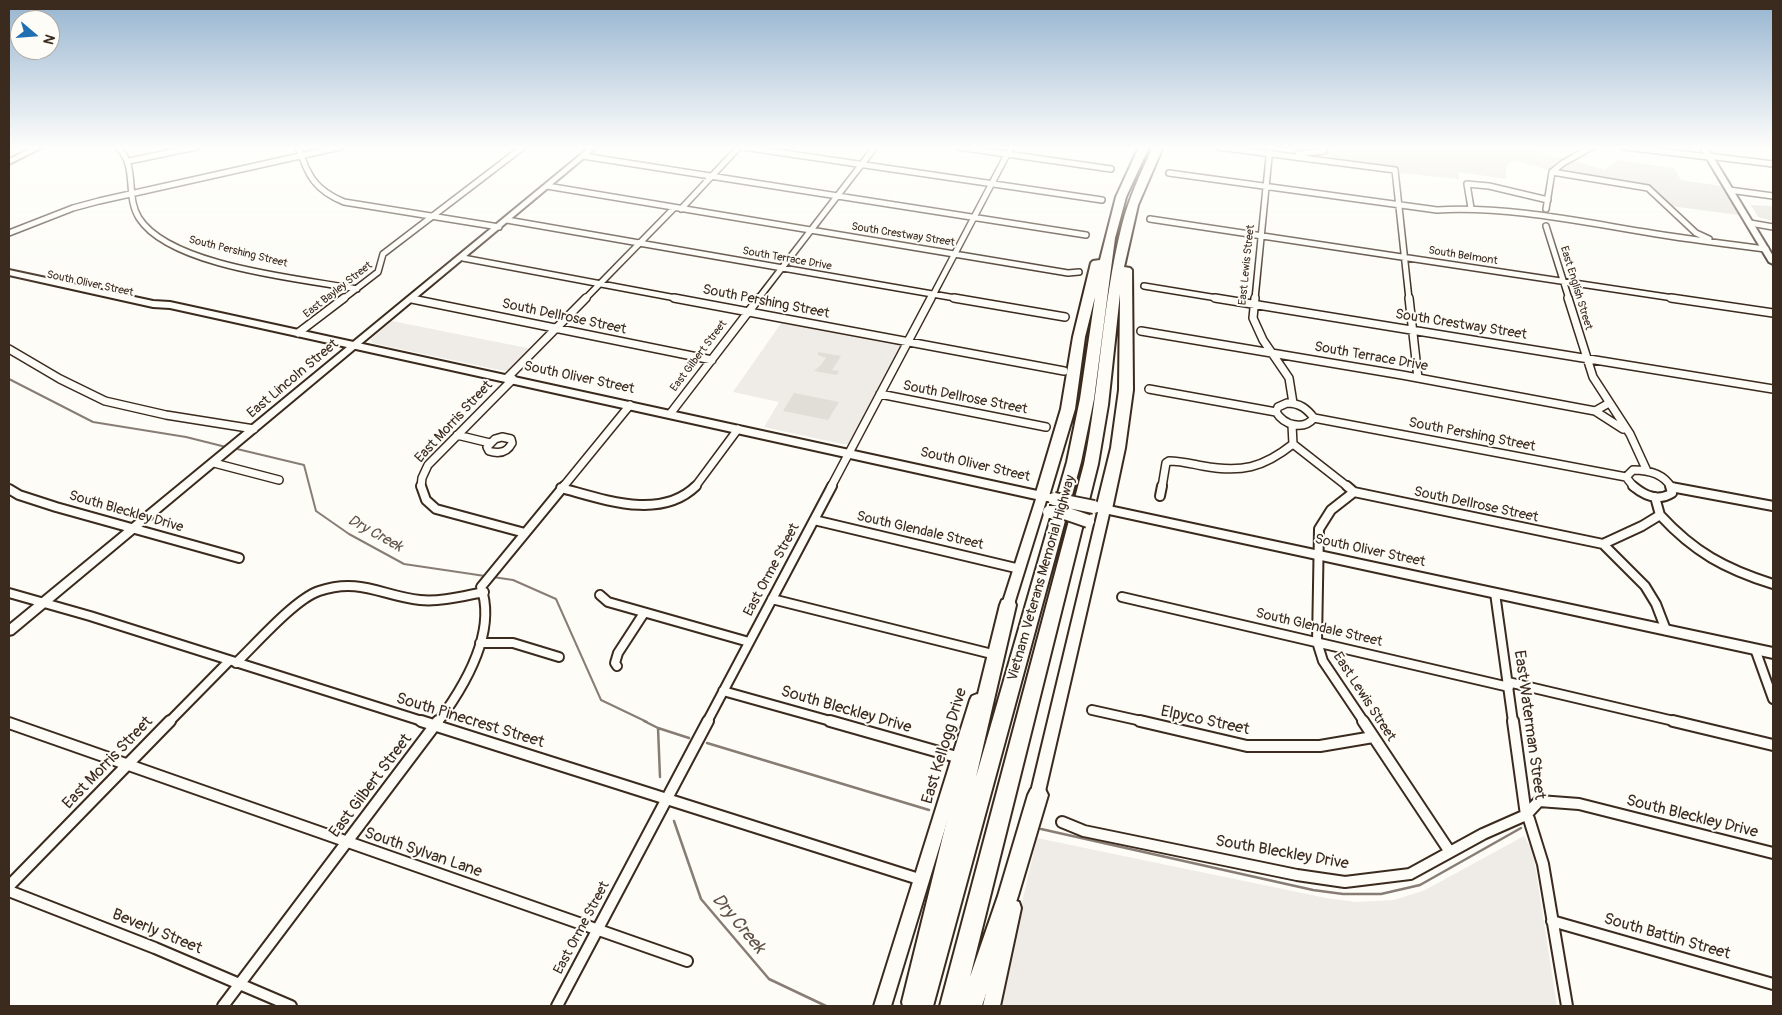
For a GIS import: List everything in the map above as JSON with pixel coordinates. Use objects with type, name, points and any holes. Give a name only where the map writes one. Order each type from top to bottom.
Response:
[{"type":"highway","name":"Vietnam Veterans Memorial Highway","points":[[922,1006],[1074,462],[1087,399],[1096,322],[1116,240],[1122,194]]},
{"type":"highway","name":"Vietnam Veterans Memorial Highway","points":[[951,1006],[1091,464],[1103,401],[1118,270],[1116,240],[1138,194]]},
{"type":"highway","points":[[1048,497],[1078,358],[1079,337],[1086,301],[1098,259],[1116,240],[1126,266],[1126,390],[1118,448],[1099,508]]},
{"type":"highway","points":[[912,1006],[1008,605]]},
{"type":"highway","points":[[971,1006],[1008,896],[1038,794]]},
{"type":"main road","points":[[1732,194],[1773,261]]},
{"type":"main road","name":"South Oliver Street","points":[[9,267],[160,299],[170,304]]},
{"type":"main road","name":"South Oliver Street","points":[[9,272],[153,304],[170,304],[354,346],[1773,653]]},
{"type":"main road","name":"East Kellogg Drive","points":[[882,1006],[1035,521],[1048,497]]},
{"type":"main road","points":[[991,1006],[1098,536],[1099,508]]},
{"type":"main road","points":[[1035,521],[1049,512],[1062,512],[1088,521],[1095,528],[1098,536]]},
{"type":"street","points":[[9,233],[73,208],[127,194]]},
{"type":"street","name":"South Pershing Street","points":[[132,194],[138,217],[150,230],[180,249],[205,258],[357,289]]},
{"type":"street","points":[[329,194],[372,208],[433,215],[499,227]]},
{"type":"street","name":"East Bayley Street","points":[[298,333],[378,272],[382,254],[460,194]]},
{"type":"street","name":"East Lincoln Street","points":[[9,631],[463,258],[537,194]]},
{"type":"street","name":"South Crestway Street","points":[[597,194],[955,254],[1068,272],[1079,272]]},
{"type":"street","name":"East Morris Street","points":[[525,532],[442,511],[431,505],[425,500],[420,488],[424,474],[428,466],[556,328],[639,243],[692,194]]},
{"type":"street","points":[[829,194],[1086,235]]},
{"type":"street","name":"East Orme Street","points":[[556,1006],[987,194]]},
{"type":"street","points":[[1063,194],[1102,200]]},
{"type":"street","name":"East Lewis Street","points":[[1265,194],[1253,318],[1262,338],[1284,365],[1294,390],[1294,403]]},
{"type":"street","points":[[1325,194],[1437,210],[1471,208],[1599,223],[1688,240],[1766,249]]},
{"type":"street","points":[[1398,194],[1418,378]]},
{"type":"street","points":[[1469,194],[1471,208]]},
{"type":"street","points":[[1524,194],[1548,200]]},
{"type":"street","points":[[1546,209],[1549,194]]},
{"type":"street","points":[[1655,194],[1696,234],[1714,242]]},
{"type":"street","name":"East Gilbert Street","points":[[670,414],[839,196]]},
{"type":"street","points":[[1528,215],[1546,209],[1566,219]]},
{"type":"street","points":[[1528,215],[1546,226],[1550,222],[1566,219]]},
{"type":"street","name":"South Belmont","points":[[1150,219],[1773,312]]},
{"type":"street","name":"South Terrace Drive","points":[[507,220],[1065,317]]},
{"type":"street","points":[[1750,223],[1773,227]]},
{"type":"street","name":"East English Street","points":[[1546,226],[1593,377],[1630,434],[1647,471]]},
{"type":"street","points":[[1688,240],[1696,234]]},
{"type":"street","name":"South Pershing Street","points":[[463,258],[1064,371]]},
{"type":"street","name":"South Crestway Street","points":[[1144,286],[1773,389]]},
{"type":"street","name":"South Dellrose Street","points":[[412,299],[712,360]]},
{"type":"street","name":"South Terrace Drive","points":[[1141,331],[1418,378],[1595,411],[1613,421],[1630,434]]},
{"type":"street","points":[[9,349],[60,379],[105,400],[166,415],[254,429]]},
{"type":"street","points":[[1284,365],[1298,357]]},
{"type":"street","points":[[1149,389],[1276,412],[1282,420],[1292,425],[1305,425],[1314,418],[1306,408],[1294,403],[1278,406],[1276,412]]},
{"type":"street","name":"South Dellrose Street","points":[[880,394],[1046,428]]},
{"type":"street","points":[[1595,411],[1609,403]]},
{"type":"street","name":"East Gilbert Street","points":[[223,1006],[453,702],[472,666],[480,643],[486,600],[481,587],[630,405]]},
{"type":"street","name":"South Pershing Street","points":[[1314,418],[1626,477]]},
{"type":"street","points":[[1160,496],[1166,463],[1169,461],[1225,470],[1257,467],[1278,458],[1293,444],[1292,425]]},
{"type":"street","points":[[561,488],[638,505],[659,504],[684,497],[701,480],[738,429]]},
{"type":"street","points":[[458,435],[490,443]]},
{"type":"street","name":"South Dellrose Street","points":[[1293,444],[1354,492],[1603,544]]},
{"type":"street","points":[[214,463],[279,480]]},
{"type":"street","points":[[1672,487],[1672,493],[1668,496],[1655,497],[1635,489],[1626,477],[1633,470],[1647,471],[1664,478],[1672,487],[1773,506]]},
{"type":"street","name":"South Bleckley Drive","points":[[9,489],[19,495],[239,558]]},
{"type":"street","name":"East Lewis Street","points":[[1354,492],[1331,510],[1319,529],[1317,642],[1323,661],[1450,852]]},
{"type":"street","points":[[1655,497],[1660,515],[1674,532],[1698,553],[1741,574],[1773,584]]},
{"type":"street","points":[[1660,515],[1642,526],[1603,544],[1645,586],[1656,604],[1666,630]]},
{"type":"street","name":"South Glendale Street","points":[[814,520],[1020,569]]},
{"type":"street","name":"East Morris Street","points":[[9,886],[233,662],[290,610],[318,591],[351,584],[420,600],[451,599],[484,592]]},
{"type":"street","name":"South Pinecrest Street","points":[[9,593],[42,604],[90,616],[922,880]]},
{"type":"street","name":"East Waterman Street","points":[[1495,594],[1526,815],[1529,818],[1543,864],[1567,1006]]},
{"type":"street","points":[[600,595],[608,602],[749,642]]},
{"type":"street","name":"South Glendale Street","points":[[1122,597],[1773,745]]},
{"type":"street","points":[[772,599],[992,654]]},
{"type":"street","points":[[617,666],[615,663],[618,653],[644,612]]},
{"type":"street","points":[[480,643],[513,643],[559,657]]},
{"type":"street","points":[[1755,649],[1773,698]]},
{"type":"street","name":"South Bleckley Drive","points":[[723,691],[960,758]]},
{"type":"street","name":"Elpyco Street","points":[[1092,710],[1246,746],[1320,746],[1373,738]]},
{"type":"street","name":"South Sylvan Lane","points":[[9,724],[687,961]]},
{"type":"street","name":"South Bleckley Drive","points":[[1062,822],[1084,830],[1297,875],[1345,882],[1410,874],[1483,834],[1526,815],[1539,801],[1579,804],[1773,853]]},
{"type":"street","name":"Beverly Street","points":[[9,891],[155,948],[291,1006]]},
{"type":"street","name":"South Battin Street","points":[[1552,921],[1773,984]]},
{"type":"shaded area","points":[[1658,194],[1726,194],[1739,215],[1670,206]]},
{"type":"shaded area","points":[[1751,205],[1773,206],[1773,221],[1758,217]]},
{"type":"shaded area","points":[[784,319],[903,342],[848,444],[764,427],[779,402],[733,392]]},
{"type":"shaded area","points":[[392,321],[532,349],[511,370],[504,371],[372,343],[371,339]]},
{"type":"shaded area","points":[[818,352],[841,356],[832,370],[839,371],[837,375],[814,371],[826,358],[818,355]]},
{"type":"shaded area","points":[[794,393],[839,402],[828,420],[783,411]]},
{"type":"shaded area","points":[[1524,836],[1532,850],[1535,865],[1557,1006],[998,1006],[1037,838],[1326,898],[1356,902],[1394,900],[1425,890]]},
{"type":"waterway","name":"Dry Creek","points":[[9,379],[93,422],[186,437],[226,447]]},
{"type":"waterway","name":"Dry Creek","points":[[233,448],[304,465],[316,511],[349,534],[404,564],[485,576]]},
{"type":"waterway","name":"Dry Creek","points":[[493,577],[513,580],[556,599],[601,700],[647,722]]},
{"type":"waterway","name":"Dry Creek","points":[[644,721],[658,728]]},
{"type":"waterway","points":[[658,728],[689,738]]},
{"type":"waterway","name":"Dry Creek","points":[[658,728],[660,777]]},
{"type":"waterway","points":[[707,743],[929,810]]},
{"type":"waterway","name":"Dry Creek","points":[[674,821],[701,899],[769,979],[826,1006]]},
{"type":"waterway","points":[[1041,829],[1313,890],[1343,894],[1381,894],[1420,885],[1521,828]]}]
